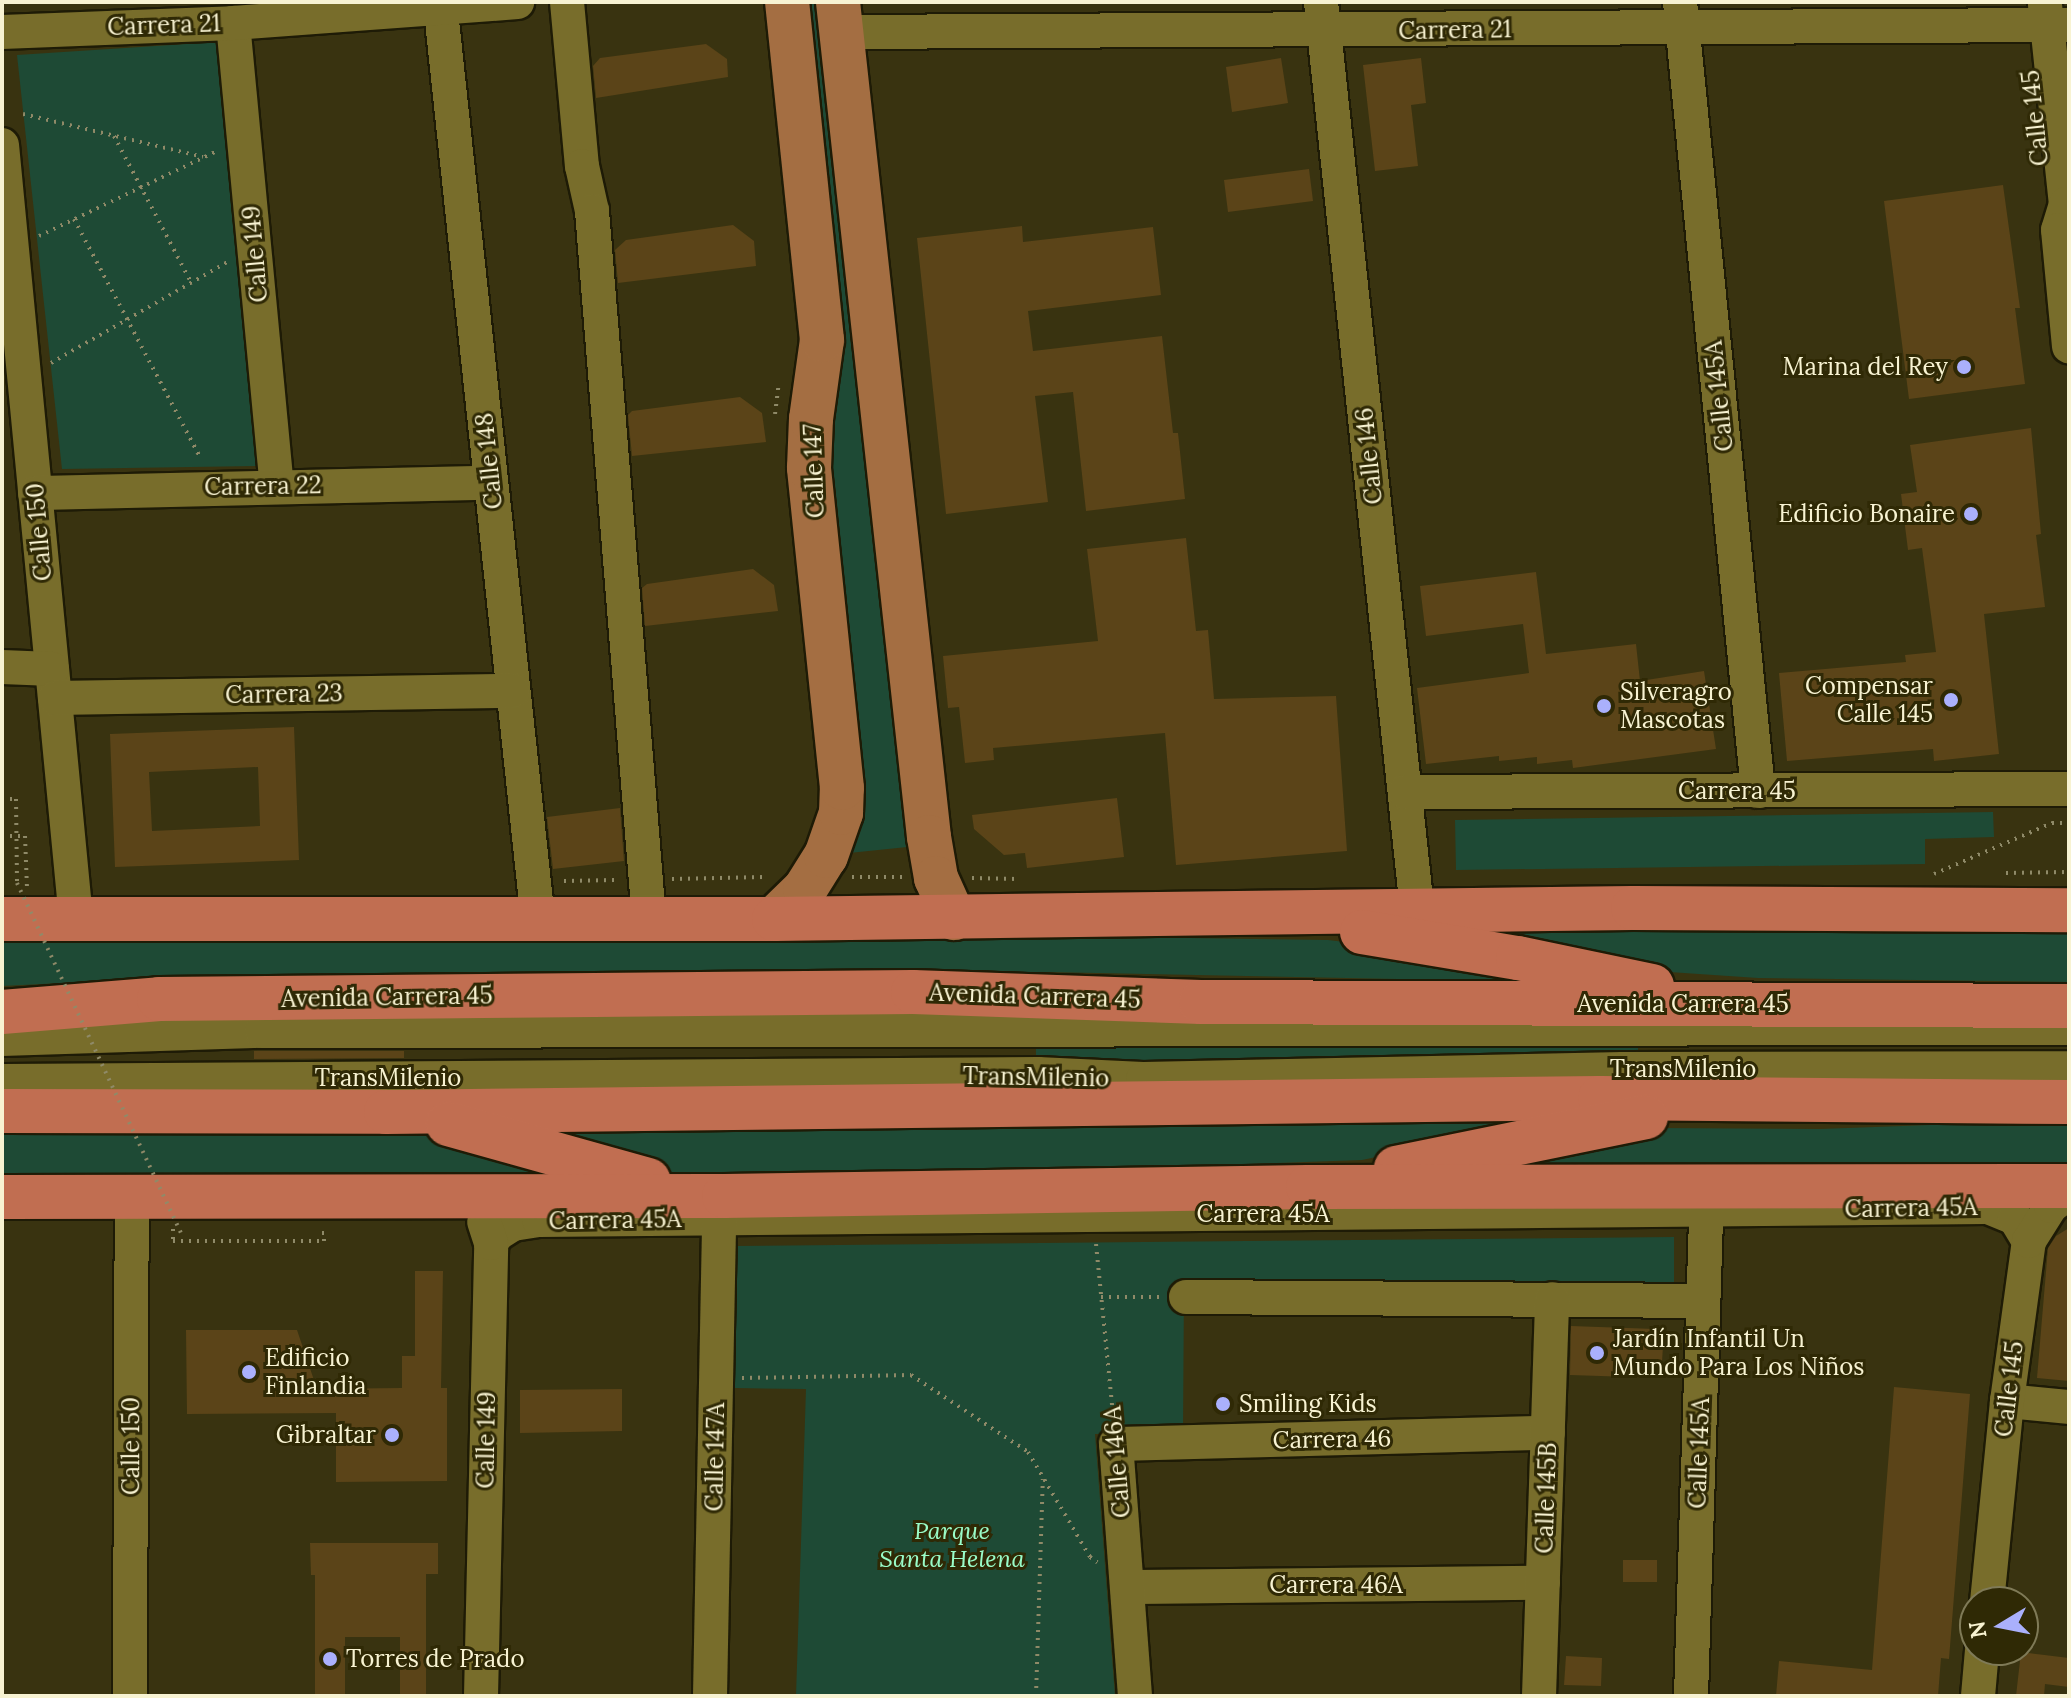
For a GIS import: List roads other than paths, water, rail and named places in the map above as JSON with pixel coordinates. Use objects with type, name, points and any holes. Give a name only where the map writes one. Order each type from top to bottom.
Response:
[{"type":"highway","points":[[14,906],[76,919],[954,918],[1417,910],[2060,891]]},
{"type":"highway","points":[[1236,914],[1504,955],[1736,1004]]},
{"type":"highway","name":"Avenida Carrera 45","points":[[2,1012],[159,999],[913,992],[1201,1002],[2069,1006]]},
{"type":"highway","points":[[1308,1187],[1731,1099]]},
{"type":"highway","points":[[2,1111],[386,1112],[1731,1099],[2069,1102]]},
{"type":"highway","points":[[386,1112],[460,1127],[722,1207]]},
{"type":"highway","points":[[2,1197],[459,1196],[722,1207],[1308,1187],[2069,1186]]},
{"type":"main road","name":"Calle 147","points":[[774,919],[814,877],[836,829],[842,788],[809,468],[811,419],[822,340],[787,2]]},
{"type":"main road","points":[[840,17],[936,878],[954,918]]},
{"type":"street","name":"Carrera 21","points":[[2,32],[233,23],[441,5],[517,2]]},
{"type":"street","points":[[567,2],[582,166],[592,211],[649,920]]},
{"type":"street","name":"Calle 148","points":[[441,5],[538,920]]},
{"type":"street","name":"Calle 145A","points":[[1681,14],[1758,791]]},
{"type":"street","name":"Carrera 21","points":[[840,17],[2042,16]]},
{"type":"street","name":"Calle 145","points":[[2042,16],[2066,204],[2058,230],[2069,346]]},
{"type":"street","name":"Calle 146","points":[[1322,17],[1417,910]]},
{"type":"street","name":"Calle 149","points":[[233,23],[277,485]]},
{"type":"street","name":"Calle 150","points":[[2,145],[16,241],[17,457],[35,493],[76,919]]},
{"type":"street","name":"Carrera 22","points":[[35,493],[277,485],[491,483]]},
{"type":"street","name":"Carrera 23","points":[[2,667],[54,684],[513,691]]},
{"type":"street","name":"Carrera 45","points":[[1405,792],[2069,789]]},
{"type":"street","name":"TransMilenio","points":[[2,1039],[278,1031],[2069,1028]]},
{"type":"street","name":"TransMilenio","points":[[2,1081],[146,1078],[754,1079],[1038,1074],[1143,1079],[1623,1069],[2069,1068]]},
{"type":"street","name":"Calle 145","points":[[1989,1586],[2007,1401],[2029,1241],[2051,1206],[2069,1193]]},
{"type":"street","name":"Calle 149","points":[[459,1196],[480,1216],[491,1243],[481,1696]]},
{"type":"street","name":"Calle 150","points":[[130,1696],[132,1197]]},
{"type":"street","name":"Carrera 45A","points":[[491,1243],[513,1224],[528,1221],[722,1207],[1706,1211],[1988,1207],[2015,1218],[2029,1241]]},
{"type":"street","name":"Calle 147A","points":[[710,1696],[722,1207]]},
{"type":"street","name":"Calle 145A","points":[[1691,1696],[1706,1211]]},
{"type":"street","points":[[1186,1297],[1703,1301]]},
{"type":"street","name":"Calle 145B","points":[[1539,1696],[1552,1299]]},
{"type":"street","points":[[2007,1401],[2069,1407]]},
{"type":"street","name":"Carrera 46","points":[[1116,1444],[1548,1433]]},
{"type":"street","name":"Calle 146A","points":[[1116,1444],[1135,1696]]},
{"type":"street","name":"Carrera 46A","points":[[1129,1587],[1543,1583]]},
{"type":"street","points":[[1978,1696],[1981,1666]]},
{"type":"place","name":"Marina del Rey","points":[[1964,367]]},
{"type":"place","name":"Edificio Bonaire","points":[[1971,514]]},
{"type":"place","name":"Compensar Calle 145","points":[[1951,700]]},
{"type":"place","name":"Silveragro Mascotas","points":[[1604,706]]},
{"type":"place","name":"Jardín Infantil Un Mundo Para Los Niños","points":[[1597,1353]]},
{"type":"place","name":"Edificio Finlandia","points":[[249,1372]]},
{"type":"place","name":"Smiling Kids","points":[[1223,1404]]},
{"type":"place","name":"Gibraltar","points":[[392,1435]]},
{"type":"place","name":"Torres de Prado","points":[[330,1659]]},
{"type":"park label","name":"Parque Santa Helena","points":[[952,1545]]}]
